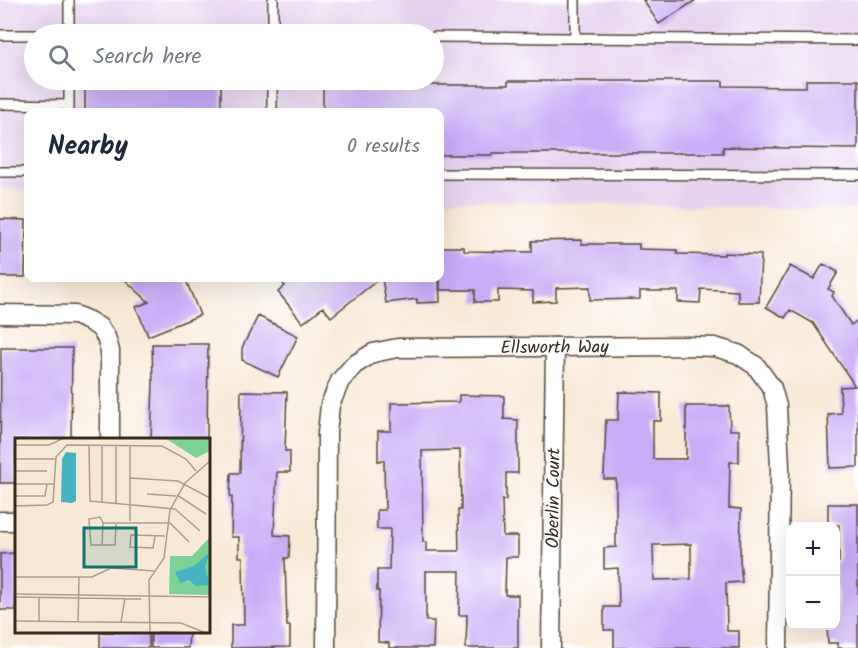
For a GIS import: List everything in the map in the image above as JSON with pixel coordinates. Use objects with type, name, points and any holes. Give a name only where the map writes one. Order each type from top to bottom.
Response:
[{"type":"street","points":[[0,314],[75,315],[99,327],[110,351],[110,438]]},
{"type":"street","name":"Ellsworth Way","points":[[326,648],[327,433],[330,405],[340,381],[354,365],[373,353],[397,348],[555,347],[715,347],[738,354],[756,366],[772,388],[777,406],[780,467],[778,648]]},
{"type":"street","name":"Oberlin Court","points":[[551,648],[555,347]]},
{"type":"street","points":[[0,520],[15,521]]},
{"type":"lane","points":[[69,0],[69,24]]},
{"type":"lane","points":[[273,0],[273,24]]},
{"type":"lane","points":[[575,0],[575,38]]},
{"type":"lane","points":[[0,34],[24,35]]},
{"type":"lane","points":[[444,37],[858,40]]},
{"type":"lane","points":[[69,90],[69,108]]},
{"type":"lane","points":[[272,90],[272,108]]},
{"type":"lane","points":[[0,104],[55,108]]},
{"type":"lane","points":[[0,172],[24,172]]},
{"type":"lane","points":[[444,174],[858,175]]},
{"type":"shaded area","points":[[0,0],[858,0],[858,210],[444,200],[444,108],[24,108],[24,190],[0,189]]},
{"type":"building","points":[[643,0],[696,0],[659,24]]},
{"type":"building","points":[[806,80],[858,80],[858,149],[723,147],[723,153],[444,155],[444,108],[323,108],[323,90],[444,90],[444,85],[508,85],[508,81],[723,81],[723,86],[806,87]]},
{"type":"building","points":[[85,90],[221,90],[221,108],[85,108]]},
{"type":"building","points":[[0,219],[24,220],[24,277],[0,277]]},
{"type":"building","points":[[582,240],[582,244],[639,244],[639,249],[677,250],[677,254],[761,255],[759,302],[738,302],[738,291],[701,289],[700,303],[678,302],[678,291],[640,291],[640,299],[590,300],[590,287],[556,288],[556,301],[533,302],[533,291],[498,290],[498,302],[475,302],[475,290],[440,290],[440,282],[444,282],[444,247],[464,247],[464,251],[532,252],[532,241]]},
{"type":"building","points":[[823,264],[838,272],[828,289],[834,292],[832,296],[851,325],[858,320],[858,467],[830,468],[828,414],[841,413],[840,387],[855,386],[813,323],[790,310],[785,318],[766,307],[790,266],[814,279]]},
{"type":"building","points":[[127,282],[187,282],[200,315],[148,336],[136,307],[149,302]]},
{"type":"building","points":[[282,282],[375,282],[331,317],[323,307],[303,323],[278,292],[285,286]]},
{"type":"building","points":[[383,282],[439,282],[440,302],[417,303],[417,299],[386,303]]},
{"type":"building","points":[[258,316],[298,336],[278,377],[242,360],[242,348]]},
{"type":"building","points":[[152,344],[208,344],[207,438],[151,438]]},
{"type":"building","points":[[1,348],[72,348],[71,438],[15,438],[15,483],[0,483]]},
{"type":"building","points":[[241,391],[287,392],[285,451],[290,451],[290,472],[277,472],[274,535],[290,536],[289,558],[285,558],[287,626],[290,626],[290,647],[231,648],[231,625],[244,625],[243,557],[239,557],[239,537],[231,537],[232,497],[230,497],[231,473],[240,473]]},
{"type":"building","points":[[619,392],[661,393],[661,421],[653,421],[653,459],[686,459],[686,406],[729,406],[730,430],[739,430],[739,462],[730,462],[729,508],[741,509],[742,582],[726,583],[727,631],[739,631],[739,648],[614,648],[614,630],[604,630],[604,607],[619,607],[618,568],[604,569],[604,548],[616,547],[616,479],[604,479],[606,420],[618,420]],"holes":[[[691,544],[691,579],[654,580],[653,545]]]},
{"type":"building","points":[[459,395],[504,396],[504,419],[518,420],[518,473],[506,473],[506,500],[502,500],[503,536],[518,536],[518,557],[506,557],[505,595],[518,595],[518,648],[466,648],[467,615],[459,615],[460,571],[426,571],[426,621],[434,621],[433,648],[389,648],[389,643],[378,642],[377,570],[389,570],[390,529],[377,529],[377,510],[385,510],[384,460],[378,461],[378,431],[391,431],[391,403],[459,402]],"holes":[[[460,450],[461,510],[458,510],[459,551],[426,551],[426,542],[423,542],[422,451]]]},
{"type":"building","points":[[828,504],[858,504],[858,648],[838,648],[838,643],[828,643],[827,630],[840,630],[840,522],[828,522]]},
{"type":"building","points":[[15,553],[15,610],[0,610],[0,554]]},
{"type":"building","points":[[100,633],[149,633],[149,648],[100,648]]},
{"type":"building","points":[[151,633],[189,633],[188,648],[151,648]]}]
